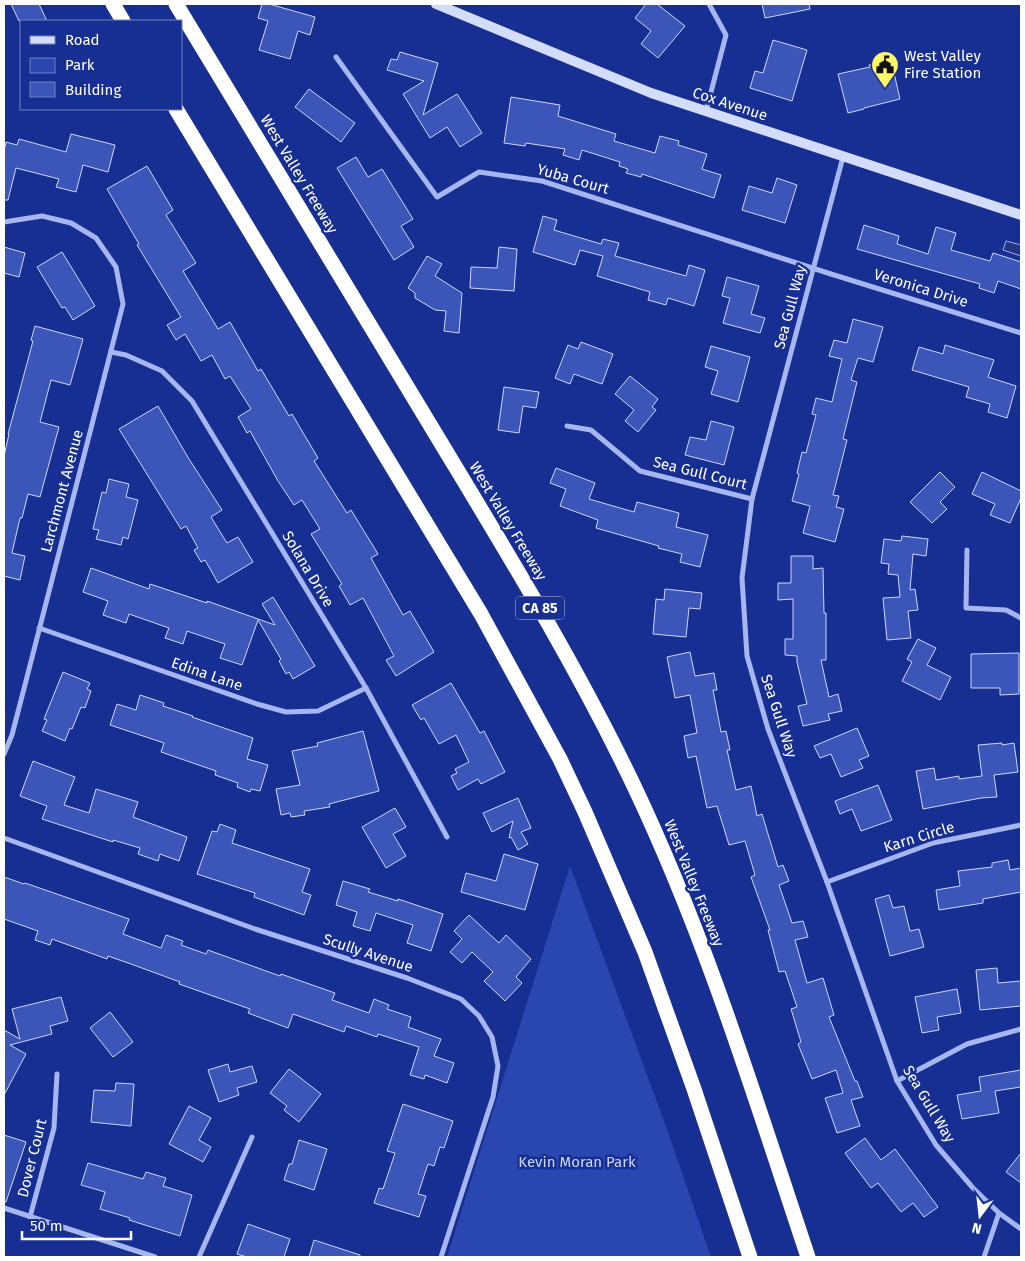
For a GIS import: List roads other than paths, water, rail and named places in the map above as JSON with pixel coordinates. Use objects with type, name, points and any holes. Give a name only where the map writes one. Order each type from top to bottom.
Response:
[{"type":"highway","points":[[113,4],[122,20]]},
{"type":"highway","name":"West Valley Freeway","points":[[176,4],[530,590],[611,739],[689,912],[739,1048],[808,1257]]},
{"type":"highway","points":[[177,110],[481,614],[560,759],[646,952],[750,1257]]},
{"type":"main road","name":"Cox Avenue","points":[[436,4],[651,93],[1021,215]]},
{"type":"street","points":[[706,112],[726,35],[709,4]]},
{"type":"street","name":"Yuba Court","points":[[336,57],[437,197],[479,172],[542,180],[813,268]]},
{"type":"street","name":"Sea Gull Way","points":[[843,157],[752,499],[742,578],[746,656],[768,730],[827,882],[897,1081],[936,1145],[973,1188],[999,1213],[1021,1230]]},
{"type":"street","name":"Larchmont Avenue","points":[[4,222],[42,216],[71,223],[96,238],[116,267],[123,304],[12,735],[4,754]]},
{"type":"street","name":"Veronica Drive","points":[[813,268],[1021,333]]},
{"type":"street","name":"Solana Drive","points":[[111,352],[126,355],[162,371],[192,401],[366,688],[447,837]]},
{"type":"street","name":"Sea Gull Court","points":[[567,426],[591,430],[640,471],[752,499]]},
{"type":"street","points":[[967,550],[966,608],[1006,610],[1021,618]]},
{"type":"street","name":"Edina Lane","points":[[39,628],[256,704],[286,712],[318,711],[366,688]]},
{"type":"street","name":"Karn Circle","points":[[827,882],[933,843],[1021,825]]},
{"type":"street","name":"Scully Avenue","points":[[4,838],[255,929],[407,978],[461,999],[479,1016],[492,1037],[498,1066],[493,1096],[441,1257]]},
{"type":"street","points":[[897,1081],[967,1044],[1021,1029]]},
{"type":"street","name":"Dover Court","points":[[30,1217],[54,1128],[57,1074]]},
{"type":"street","points":[[199,1257],[252,1137]]},
{"type":"street","points":[[4,1208],[155,1257]]},
{"type":"street","points":[[984,1257],[999,1213]]},
{"type":"water","points":[[1006,241],[1021,245],[1021,256],[1003,250]]},
{"type":"place","name":"West Valley Fire Station","points":[[885,89]]},
{"type":"park label","name":"Kevin Moran Park","points":[[577,1162]]}]
